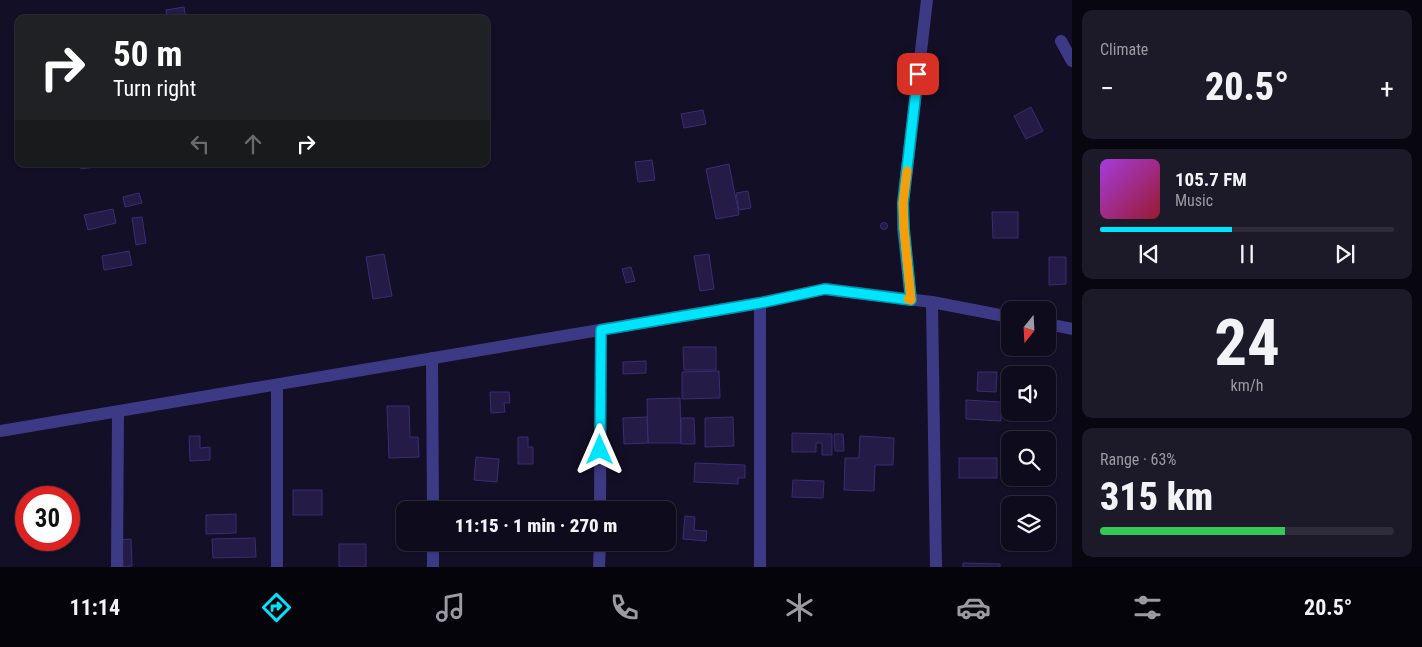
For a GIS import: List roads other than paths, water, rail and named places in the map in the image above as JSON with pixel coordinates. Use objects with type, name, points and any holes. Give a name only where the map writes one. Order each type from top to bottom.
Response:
[{"type":"street","points":[[911,300],[903,203],[927,0]]},
{"type":"street","points":[[1061,41],[1072,61]]},
{"type":"street","points":[[0,431],[760,303],[825,289],[932,302],[1001,315]]},
{"type":"street","points":[[932,302],[936,567]]},
{"type":"street","points":[[760,303],[760,567]]},
{"type":"street","points":[[1056,326],[1072,329]]},
{"type":"street","points":[[600,501],[601,330]]},
{"type":"street","points":[[432,358],[432,501]]},
{"type":"street","points":[[277,384],[277,567]]},
{"type":"street","points":[[116,567],[118,412]]},
{"type":"street","points":[[433,551],[433,567]]},
{"type":"street","points":[[599,567],[600,551]]}]
